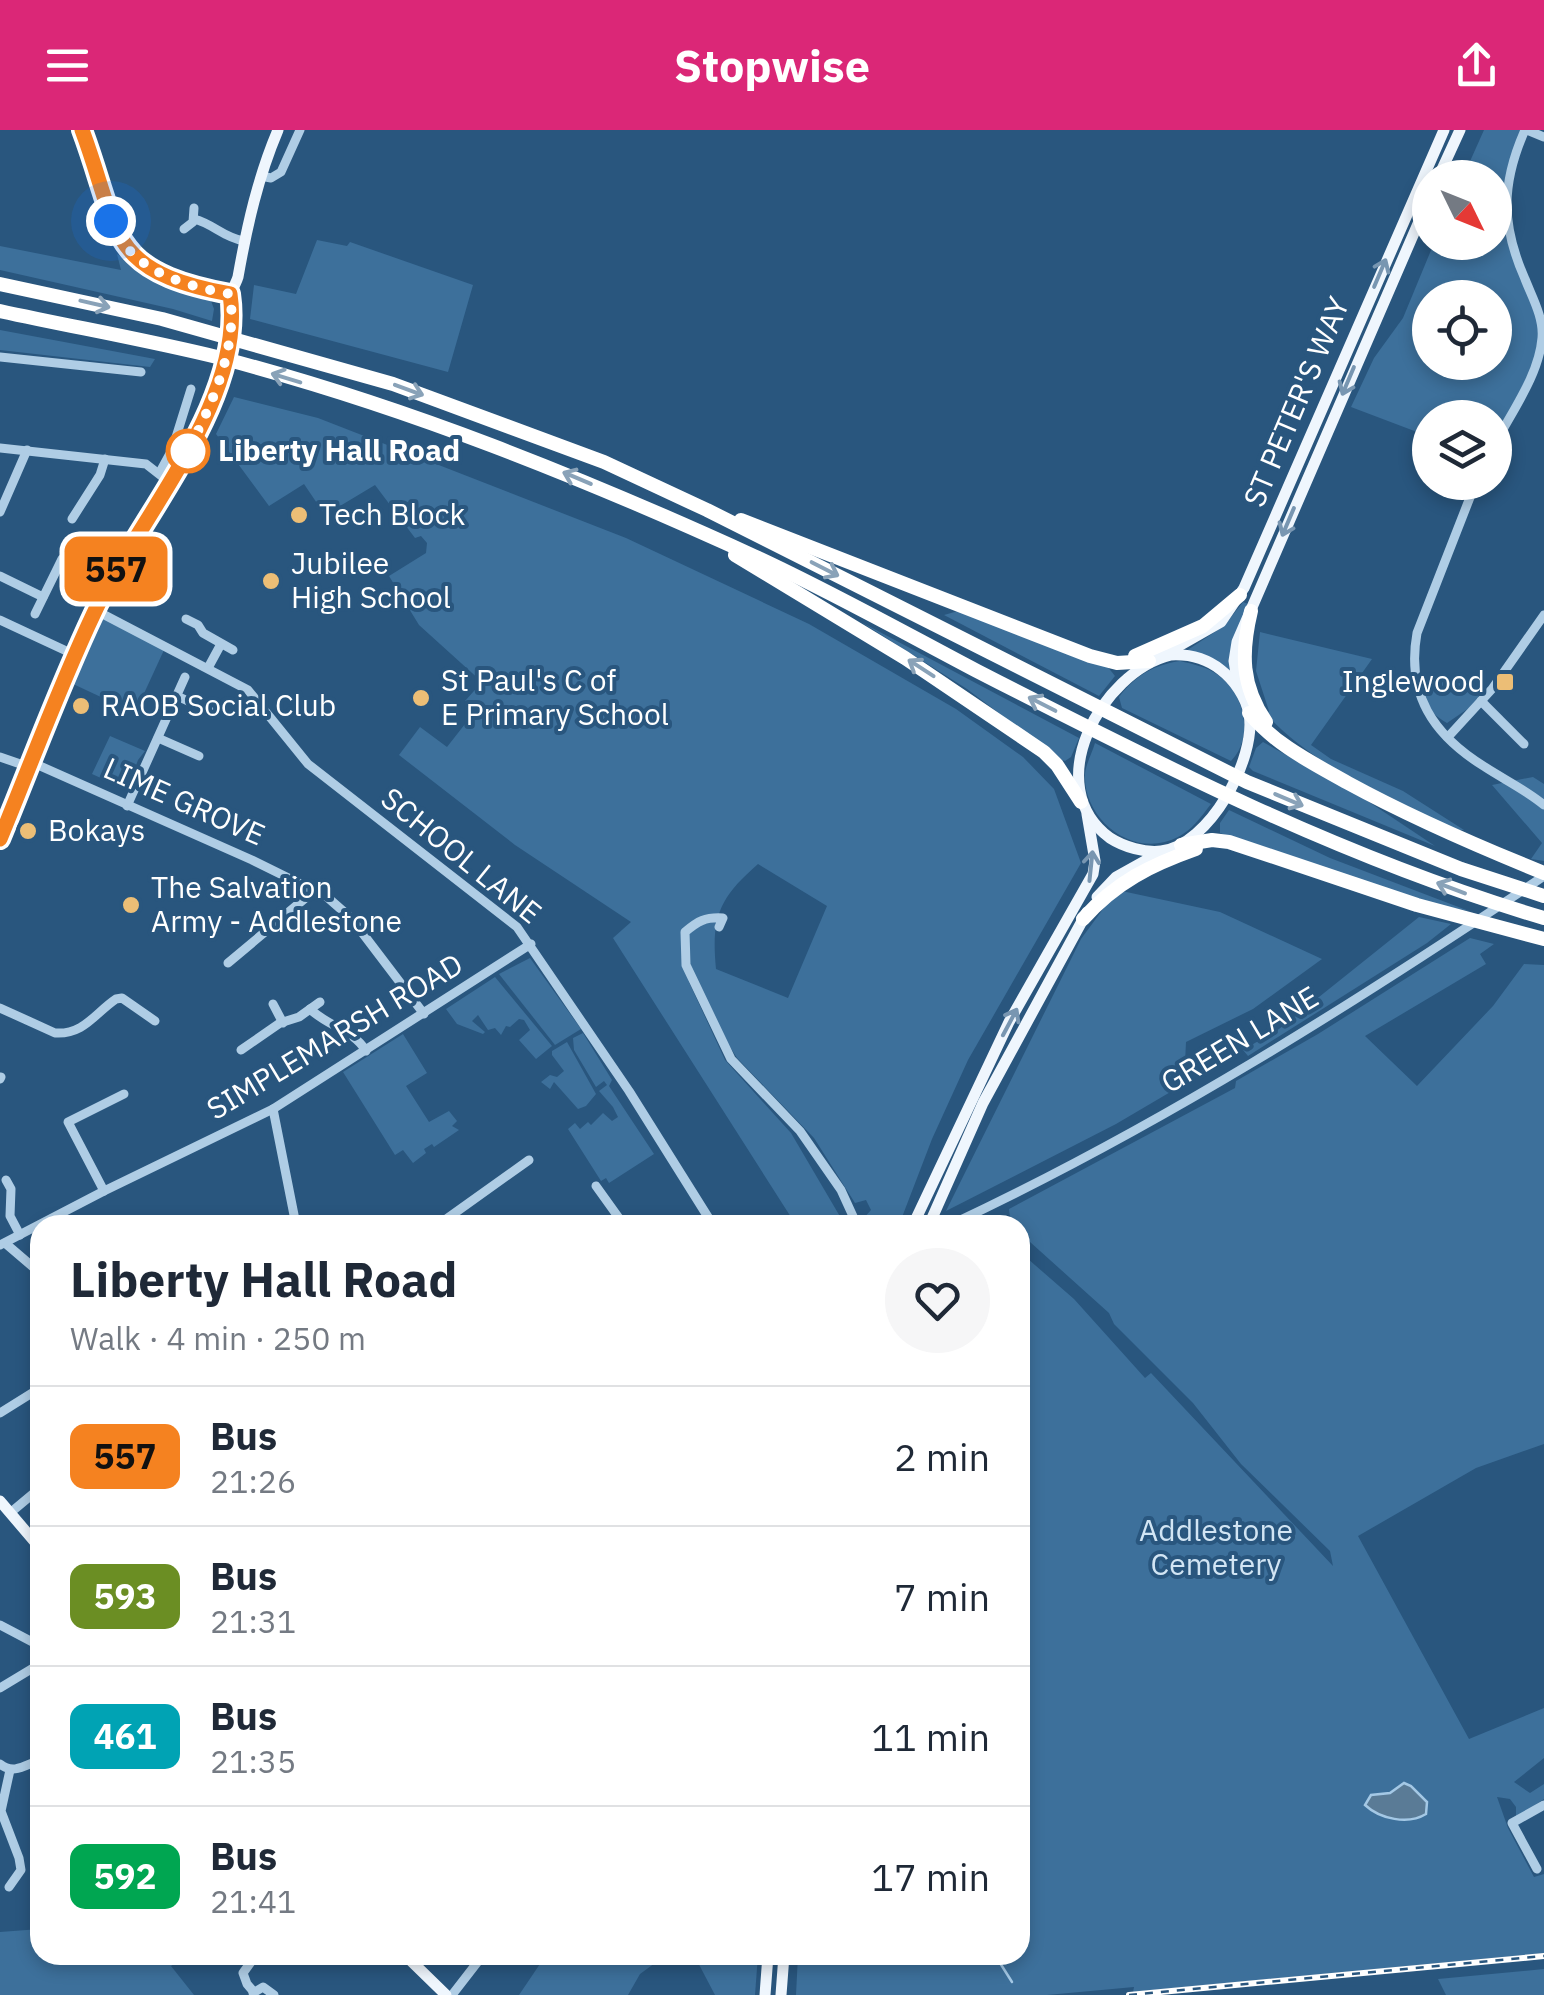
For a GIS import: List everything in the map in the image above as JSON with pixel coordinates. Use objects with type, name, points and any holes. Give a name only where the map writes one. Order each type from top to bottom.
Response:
[{"type":"highway","points":[[0,284],[162,319],[393,384],[604,462],[1247,782],[1461,869],[1544,896]]},
{"type":"highway","points":[[0,311],[221,358],[412,417],[554,468],[860,608],[1133,750],[1328,840],[1483,900],[1544,918]]},
{"type":"highway","points":[[707,510],[794,539],[1117,663],[1152,660]]},
{"type":"highway","points":[[710,537],[750,566],[905,658],[1044,752],[1057,765],[1084,808]]},
{"type":"highway","points":[[1070,647],[1110,656],[1149,652],[1204,626],[1240,594]]},
{"type":"highway","points":[[1251,611],[1242,660],[1256,708],[1278,734],[1333,775]]},
{"type":"highway","points":[[1249,713],[1278,744],[1333,775],[1544,875]]},
{"type":"highway","points":[[1181,845],[1212,840],[1229,842],[1417,905],[1544,939]]},
{"type":"highway","points":[[1083,919],[1120,884],[1163,861],[1196,849],[1252,851]]},
{"type":"main road","points":[[0,840],[95,610],[200,428],[222,375],[232,318],[230,294],[278,130]]},
{"type":"main road","name":"ST PETER'S WAY","points":[[1152,660],[1220,622],[1240,594],[1444,130]]},
{"type":"main road","points":[[1446,160],[1460,130]]},
{"type":"main road","name":"ST PETER'S WAY","points":[[1238,689],[1234,652],[1412,238]]},
{"type":"main road","points":[[917,1215],[1009,1022],[1092,874],[1095,861],[1078,768],[1084,747],[1114,691],[1124,678],[1152,660],[1182,654],[1214,664],[1238,689],[1249,713],[1246,753],[1213,818],[1197,836],[1116,877],[1098,895],[983,1103],[934,1215]]},
{"type":"main road","points":[[1084,808],[1117,842],[1162,851]]},
{"type":"main road","points":[[0,1502],[30,1536]]},
{"type":"main road","points":[[417,1965],[449,1995]]},
{"type":"main road","points":[[764,1995],[767,1965]]},
{"type":"main road","points":[[781,1995],[783,1965]]},
{"type":"street","points":[[82,130],[111,221],[126,247],[170,279],[230,294]]},
{"type":"street","points":[[262,176],[271,178],[281,172],[300,130]]},
{"type":"street","points":[[1512,411],[1532,373],[1542,336],[1538,311],[1516,260],[1508,218],[1510,164],[1526,130],[1544,137]]},
{"type":"street","points":[[184,229],[194,214],[223,236],[244,240]]},
{"type":"street","points":[[0,357],[141,372]]},
{"type":"street","points":[[160,472],[172,450],[191,388]]},
{"type":"street","points":[[0,448],[146,464],[169,482]]},
{"type":"street","points":[[0,512],[26,450]]},
{"type":"street","points":[[72,518],[106,459]]},
{"type":"street","points":[[1469,500],[1417,633],[1412,659],[1414,676],[1426,712],[1448,737],[1474,760],[1544,804]]},
{"type":"street","points":[[35,614],[62,558]]},
{"type":"street","points":[[0,576],[43,597]]},
{"type":"street","name":"SCHOOL LANE","points":[[95,610],[248,690],[308,764],[517,926],[707,1215]]},
{"type":"street","points":[[1448,737],[1481,701],[1544,615]]},
{"type":"street","points":[[186,619],[233,650]]},
{"type":"street","points":[[0,620],[75,655]]},
{"type":"street","points":[[208,668],[221,644]]},
{"type":"street","points":[[127,806],[185,678]]},
{"type":"street","points":[[177,696],[214,712]]},
{"type":"street","points":[[1481,701],[1514,728],[1524,744]]},
{"type":"street","points":[[158,738],[198,756]]},
{"type":"street","name":"LIME GROVE","points":[[0,757],[30,764],[315,890],[351,918],[424,1014]]},
{"type":"street","name":"GREEN LANE","points":[[969,1215],[1206,1092],[1544,875]]},
{"type":"street","points":[[229,964],[315,890]]},
{"type":"street","points":[[719,928],[723,918],[701,919],[685,932],[686,965],[731,1059],[800,1131],[842,1190],[853,1215]]},
{"type":"street","name":"SIMPLEMARSH ROAD","points":[[58,1215],[274,1109],[531,944]]},
{"type":"street","points":[[0,1008],[55,1034],[77,1030],[108,1004],[122,998],[155,1021]]},
{"type":"street","points":[[241,1050],[320,1002]]},
{"type":"street","points":[[273,1004],[284,1022]]},
{"type":"street","points":[[310,1009],[357,1039],[366,1051]]},
{"type":"street","points":[[104,1191],[68,1122],[124,1094]]},
{"type":"street","points":[[274,1109],[294,1215]]},
{"type":"street","points":[[452,1215],[529,1160]]},
{"type":"street","points":[[6,1180],[10,1216],[20,1235]]},
{"type":"street","points":[[596,1186],[617,1215]]},
{"type":"street","name":"SIMPLEMARSH ROAD","points":[[2,1244],[30,1230]]},
{"type":"street","points":[[2,1244],[30,1265]]},
{"type":"street","points":[[0,1413],[30,1394]]},
{"type":"street","points":[[10,1513],[30,1496]]},
{"type":"street","points":[[0,1625],[30,1641]]},
{"type":"street","points":[[0,1688],[30,1667]]},
{"type":"street","points":[[9,1887],[20,1880],[21,1864],[0,1802],[5,1767],[30,1762]]},
{"type":"street","points":[[1537,1869],[1512,1823],[1544,1805]]},
{"type":"street","points":[[249,1965],[244,1973],[252,1993],[264,1987],[274,1995]]},
{"type":"street","points":[[449,1995],[474,1965]]},
{"type":"green space","points":[[1484,130],[1525,130],[1512,160],[1471,160]]},
{"type":"green space","points":[[1512,230],[1538,311],[1541,347],[1512,408],[1512,400],[1412,400],[1412,430],[1351,407],[1374,358],[1403,318],[1412,296],[1412,380],[1512,380],[1512,280],[1419,280],[1427,260],[1512,260]]},
{"type":"green space","points":[[317,240],[347,246],[350,242],[473,285],[448,372],[250,319],[254,285],[296,294]]},
{"type":"green space","points":[[0,246],[121,270],[117,254],[145,277],[210,298],[214,309],[212,321],[0,270]]},
{"type":"green space","points":[[0,330],[155,359],[150,367],[0,350]]},
{"type":"green space","points":[[234,397],[318,418],[626,538],[809,624],[956,709],[1023,757],[1054,789],[1081,863],[968,1060],[903,1215],[866,1215],[871,1210],[866,1200],[855,1203],[814,1138],[737,1058],[688,980],[725,1060],[791,1133],[839,1215],[790,1215],[613,938],[631,922],[515,845],[399,755],[420,727],[447,747],[476,710],[465,701],[482,682],[419,625],[389,576],[426,553],[427,543],[421,536],[415,538],[375,485],[325,515],[304,484],[269,506],[216,434]],"holes":[[[758,864],[827,906],[788,998],[716,969],[715,935],[720,910],[734,887]]]},
{"type":"green space","points":[[1243,602],[1248,604],[1231,672],[1186,651],[1224,626]]},
{"type":"green space","points":[[965,609],[1107,666],[1115,676],[1099,696],[944,615]]},
{"type":"green space","points":[[101,617],[164,650],[135,713],[71,683]]},
{"type":"green space","points":[[861,622],[1079,738],[1071,757],[1060,759],[967,689]]},
{"type":"green space","points":[[1260,632],[1372,659],[1311,745],[1331,759],[1403,791],[1464,830],[1407,807],[1332,767],[1267,715],[1256,671]]},
{"type":"green space","points":[[1180,661],[1214,672],[1227,683],[1240,704],[1243,740],[1231,761],[1122,708],[1119,697],[1139,677]]},
{"type":"green space","points":[[1420,673],[1486,689],[1469,708],[1447,723],[1425,702]]},
{"type":"green space","points":[[110,736],[145,751],[127,790],[92,774]]},
{"type":"green space","points":[[1263,742],[1363,798],[1435,846],[1253,771],[1249,767],[1256,748]]},
{"type":"green space","points":[[1095,743],[1211,804],[1178,837],[1161,843],[1129,839],[1114,831],[1092,806],[1085,774]]},
{"type":"green space","points":[[1533,777],[1544,784],[1544,861],[1531,859],[1542,843],[1492,785]]},
{"type":"green space","points":[[1229,810],[1330,858],[1469,911],[1437,905],[1220,833],[1220,823]]},
{"type":"green space","points":[[1117,890],[1220,912],[1322,959],[1253,1009],[1186,1042],[1184,1084],[1116,1124],[946,1211],[1081,939]]},
{"type":"green space","points":[[1419,917],[1451,924],[1248,1056],[1243,1050],[1279,1029]]},
{"type":"green space","name":"Addlestone Cemetery","points":[[1470,938],[1494,944],[1480,954],[1486,964],[1365,1036],[1417,1086],[1493,1006],[1524,964],[1544,965],[1544,1444],[1476,1468],[1358,1536],[1469,1739],[1544,1708],[1544,1758],[1514,1782],[1530,1793],[1544,1784],[1544,1799],[1516,1818],[1516,1807],[1510,1799],[1497,1797],[1508,1828],[1534,1877],[1544,1874],[1544,1953],[1133,1992],[1134,1987],[1047,1995],[796,1995],[798,1965],[1030,1965],[1030,1261],[1074,1299],[1145,1378],[1151,1373],[1333,1566],[1330,1551],[1241,1464],[1193,1403],[1114,1324],[1109,1313],[1030,1242],[1030,1215],[1010,1215],[1009,1209],[1235,1088],[1236,1081]]},
{"type":"green space","points":[[530,958],[581,1029],[555,1045],[499,974]]},
{"type":"green space","points":[[495,977],[552,1046],[536,1059],[519,1040],[530,1030],[524,1020],[506,1026],[501,1035],[495,1028],[488,1030],[478,1015],[472,1021],[483,1034],[457,1024],[446,1009]]},
{"type":"green space","points":[[583,1033],[612,1080],[609,1086],[654,1154],[609,1183],[606,1178],[601,1181],[568,1129],[575,1123],[580,1129],[588,1122],[591,1125],[603,1113],[612,1121],[618,1117],[599,1091],[607,1085],[604,1081],[596,1087],[574,1050],[573,1038]]},
{"type":"green space","points":[[403,1034],[427,1073],[406,1086],[429,1122],[449,1111],[457,1121],[452,1126],[459,1130],[434,1147],[432,1144],[424,1149],[426,1153],[413,1163],[403,1150],[395,1155],[343,1072]]},
{"type":"green space","points":[[567,1042],[596,1094],[578,1109],[554,1082],[550,1089],[541,1082],[564,1071],[552,1051]]},
{"type":"green space","points":[[30,1930],[30,1965],[173,1965],[194,1995],[0,1995],[0,1932]]},
{"type":"green space","points":[[539,1965],[652,1965],[640,1974],[628,1995],[519,1995]]},
{"type":"green space","points":[[699,1965],[757,1965],[755,1995],[715,1995]]},
{"type":"green space","points":[[1544,1969],[1544,1995],[1446,1995],[1438,1979]]},
{"type":"shaded area","points":[[1404,1783],[1427,1802],[1426,1814],[1394,1819],[1365,1805],[1371,1795],[1390,1793]]},
{"type":"waterway","points":[[1001,1965],[1012,1982]]},
{"type":"railway","points":[[1129,1995],[1544,1956]]},
{"type":"bus line","name":"557","points":[[0,839],[95,610],[200,428],[222,375],[232,318],[230,294],[170,279],[134,256],[121,241],[82,130]]},
{"type":"place","name":"Liberty Hall Road","points":[[188,451]]},
{"type":"place","name":"Tech Block","points":[[299,515]]},
{"type":"place","name":"Jubilee High School","points":[[271,581]]},
{"type":"place","name":"Inglewood","points":[[1505,682]]},
{"type":"place","name":"St Paul's C of E Primary School","points":[[421,698]]},
{"type":"place","name":"RAOB Social Club","points":[[81,706]]},
{"type":"place","name":"Bokays","points":[[28,831]]},
{"type":"place","name":"The Salvation Army - Addlestone","points":[[131,905]]},
{"type":"route","points":[[111,221],[134,256],[159,273],[230,294],[232,318],[222,375],[188,451]]}]
